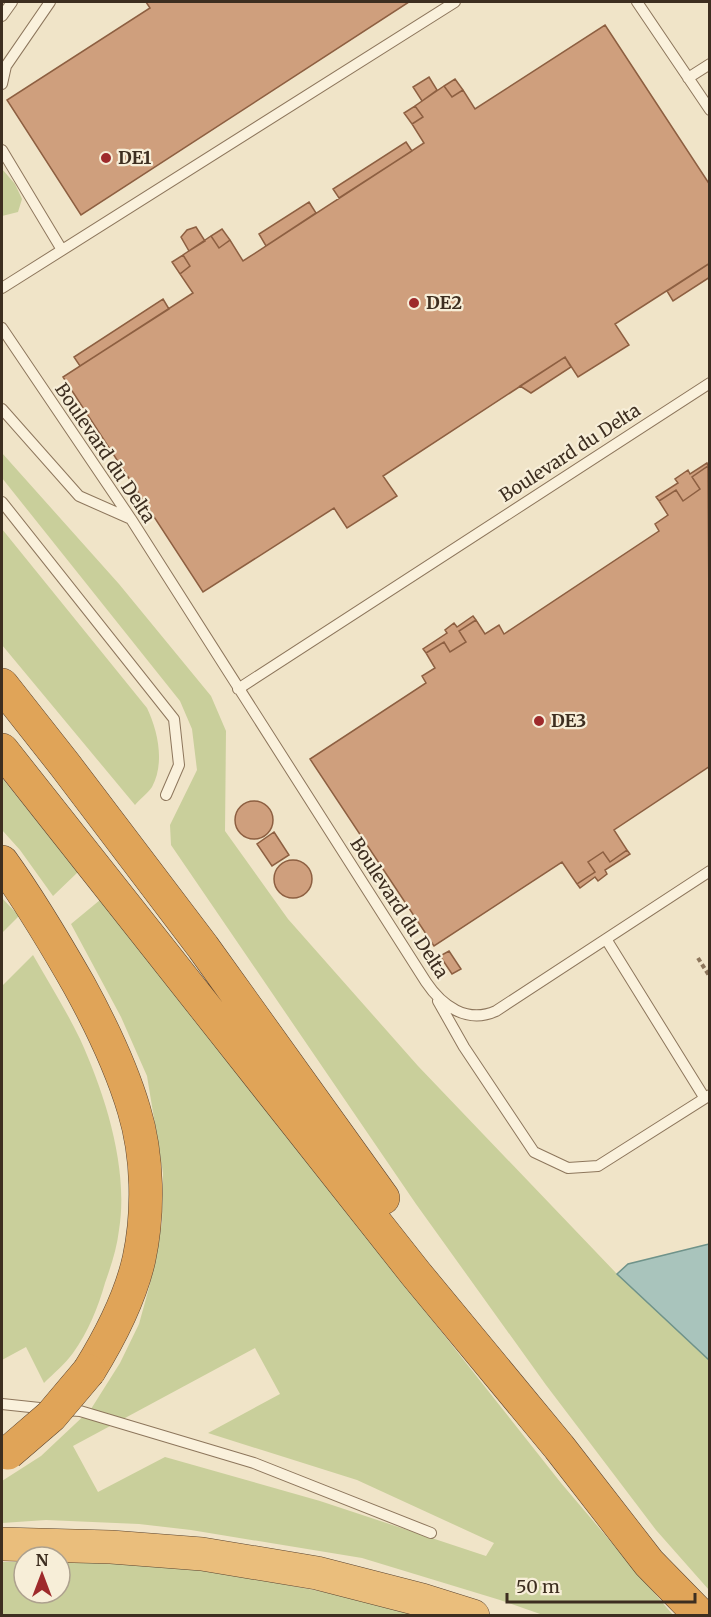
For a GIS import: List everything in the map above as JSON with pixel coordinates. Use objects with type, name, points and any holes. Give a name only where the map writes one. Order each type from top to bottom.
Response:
[{"type":"highway","points":[[2,685],[203,947],[396,1216],[416,1274]]},
{"type":"highway","points":[[2,750],[416,1274],[559,1447],[650,1563],[701,1616]]},
{"type":"highway","points":[[2,862],[52,938],[101,1025],[120,1069],[135,1112],[144,1162],[145,1209],[139,1259],[124,1305],[89,1371],[51,1416],[5,1455]]},
{"type":"highway","points":[[2,1544],[111,1547],[202,1554],[317,1573],[422,1600],[473,1616]]},
{"type":"lane","points":[[2,16],[12,2]]},
{"type":"lane","points":[[2,84],[6,66],[50,2]]},
{"type":"lane","points":[[2,288],[455,2]]},
{"type":"lane","points":[[637,2],[710,110]]},
{"type":"lane","points":[[688,78],[710,64]]},
{"type":"lane","points":[[2,150],[62,250]]},
{"type":"lane","name":"Boulevard du Delta","points":[[2,328],[131,519],[433,993],[454,1011],[465,1014],[488,1014],[506,1006],[710,871]]},
{"type":"lane","name":"Boulevard du Delta","points":[[238,689],[710,383]]},
{"type":"lane","points":[[2,408],[80,496],[131,519]]},
{"type":"lane","points":[[2,502],[174,719],[179,765],[166,795]]},
{"type":"lane","points":[[433,993],[464,1047],[534,1152],[568,1168],[598,1166],[707,1096],[606,939]]},
{"type":"lane","points":[[2,1404],[80,1412],[254,1463],[430,1533]]},
{"type":"path","points":[[698,958],[710,977]]},
{"type":"green space","points":[[2,169],[15,184],[22,199],[18,212],[2,216]]},
{"type":"green space","points":[[2,453],[119,584],[211,696],[226,731],[225,831],[288,919],[418,1066],[617,1274],[628,1264],[709,1244],[709,1590],[656,1530],[546,1385],[416,1204],[171,845],[170,825],[197,770],[192,729],[180,701],[2,478]]},
{"type":"green space","points":[[2,529],[147,708],[157,737],[158,768],[152,787],[135,805],[2,645]]},
{"type":"green space","points":[[2,778],[78,872],[53,896],[20,850],[2,830]]},
{"type":"green space","points":[[2,898],[19,916],[2,933]]},
{"type":"green space","points":[[100,900],[561,1483],[673,1615],[543,1615],[362,1558],[191,1530],[139,1524],[46,1520],[2,1523],[2,1481],[41,1456],[91,1409],[120,1363],[139,1324],[150,1284],[162,1223],[163,1173],[147,1076],[121,1017],[71,924]],"holes":[[[255,1348],[280,1394],[208,1433],[357,1480],[494,1543],[486,1556],[320,1501],[165,1457],[98,1492],[73,1446]]]},
{"type":"green space","points":[[33,955],[80,1039],[98,1083],[113,1132],[121,1182],[117,1243],[96,1311],[73,1353],[44,1383],[26,1347],[2,1360],[2,986]]},
{"type":"green space","points":[[72,1561],[118,1561],[226,1573],[386,1604],[425,1615],[2,1615],[2,1562],[12,1562],[12,1605],[72,1605]]},
{"type":"water","points":[[710,1244],[709,1360],[617,1274],[628,1264]]},
{"type":"building","name":"DE1","points":[[146,2],[409,2],[81,215],[7,100],[150,8]]},
{"type":"building","name":"DE2","points":[[605,25],[710,185],[710,263],[615,324],[629,345],[578,377],[565,357],[383,476],[397,496],[347,528],[334,508],[203,592],[63,377],[193,293],[180,274],[190,266],[183,255],[211,236],[219,248],[230,240],[243,261],[424,143],[412,124],[423,117],[415,106],[444,86],[452,97],[463,90],[475,109]]},
{"type":"building","points":[[429,77],[437,90],[422,101],[413,87]]},
{"type":"building","points":[[455,79],[463,90],[452,97],[444,86]]},
{"type":"building","points":[[415,106],[423,117],[412,124],[404,113]]},
{"type":"building","points":[[406,142],[412,151],[339,198],[333,189]]},
{"type":"building","points":[[309,202],[316,213],[266,246],[259,234]]},
{"type":"building","points":[[196,227],[205,241],[189,251],[181,237],[187,230]]},
{"type":"building","points":[[222,229],[230,240],[219,248],[211,236]]},
{"type":"building","points":[[183,255],[190,266],[180,274],[172,262]]},
{"type":"building","points":[[710,263],[710,277],[673,301],[667,291]]},
{"type":"building","points":[[163,299],[169,309],[80,366],[74,357]]},
{"type":"building","points":[[565,357],[571,367],[531,393],[520,386]]},
{"type":"building","points":[[707,463],[708,466],[692,477],[700,489],[683,501],[676,490],[659,501],[656,497],[678,483],[675,479],[688,470],[690,474]]},
{"type":"building","name":"DE3","points":[[708,466],[710,766],[614,830],[627,850],[610,862],[603,852],[588,862],[595,872],[577,884],[562,862],[434,946],[310,759],[426,683],[422,676],[435,668],[426,653],[444,642],[450,652],[466,642],[459,631],[476,620],[485,634],[499,625],[504,634],[659,531],[655,524],[668,515],[659,501],[676,490],[683,501],[700,489],[692,477]]},
{"type":"building","points":[[473,616],[476,620],[459,631],[466,642],[450,652],[444,642],[426,653],[423,649],[447,633],[445,630],[454,623],[457,627]]},
{"type":"building","points":[[254,801],[267,807],[273,820],[267,833],[254,839],[241,833],[235,820],[241,807]]},
{"type":"building","points":[[274,832],[289,855],[272,866],[257,844]]},
{"type":"building","points":[[627,850],[630,854],[605,870],[607,874],[598,881],[595,877],[580,888],[577,884],[595,872],[588,862],[603,852],[610,862]]},
{"type":"building","points":[[293,860],[306,866],[312,879],[306,892],[293,898],[280,892],[274,879],[280,866]]},
{"type":"building","points":[[449,951],[461,969],[452,974],[440,956]]},
{"type":"place","name":"DE1","points":[[106,158]]},
{"type":"place","name":"DE2","points":[[414,303]]},
{"type":"place","name":"DE3","points":[[539,721]]}]
